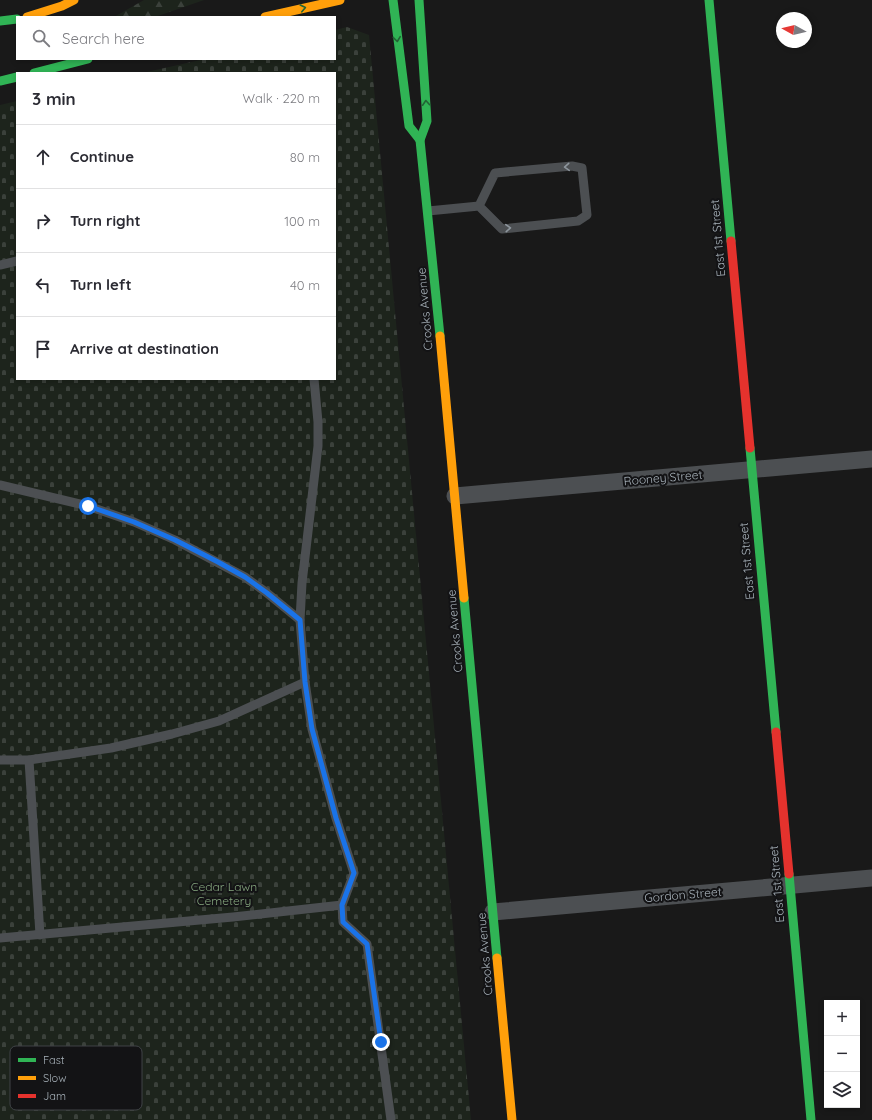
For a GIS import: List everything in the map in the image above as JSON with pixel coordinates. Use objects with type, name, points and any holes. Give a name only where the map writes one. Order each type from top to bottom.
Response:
[{"type":"main road","points":[[30,16],[62,6],[74,0]]},
{"type":"main road","points":[[269,16],[340,0]]},
{"type":"main road","name":"Crooks Avenue","points":[[393,0],[409,126],[420,140]]},
{"type":"main road","name":"Crooks Avenue","points":[[418,0],[427,121],[420,140],[455,496],[512,1120]]},
{"type":"main road","name":"East 1st Street","points":[[709,0],[810,1120]]},
{"type":"main road","points":[[0,22],[16,19]]},
{"type":"main road","points":[[38,72],[84,60]]},
{"type":"main road","points":[[0,81],[16,77]]},
{"type":"street","name":"Rooney Street","points":[[455,496],[872,459]]},
{"type":"street","name":"Gordon Street","points":[[493,912],[872,878]]},
{"type":"lane","points":[[428,211],[478,206],[502,229],[578,221],[587,215],[582,168],[572,166],[495,173],[478,206]]},
{"type":"lane","points":[[0,265],[16,261]]},
{"type":"lane","points":[[314,380],[318,422],[318,446],[302,582],[300,620],[305,682],[312,729],[336,818],[354,873],[342,905],[343,922],[367,944],[391,1120]]},
{"type":"lane","points":[[0,485],[88,506],[134,522],[175,540],[245,577],[300,620]]},
{"type":"lane","points":[[0,760],[29,760],[111,748],[178,732],[219,721],[305,682]]},
{"type":"lane","points":[[29,760],[40,935]]},
{"type":"lane","points":[[0,938],[233,917],[342,905]]},
{"type":"green space","points":[[144,0],[204,0],[158,16],[116,16]]},
{"type":"green space","name":"Cedar Lawn Cemetery","points":[[347,27],[369,35],[471,1120],[0,1120],[0,105],[16,101],[16,380],[336,380],[336,72],[146,72],[200,60],[336,60],[336,30]]},
{"type":"traffic: fast","points":[[393,0],[409,126],[420,140]]},
{"type":"traffic: fast","points":[[419,0],[427,121],[420,140],[440,336]]},
{"type":"traffic: fast","points":[[709,0],[731,241]]},
{"type":"traffic: fast","points":[[0,21],[16,19]]},
{"type":"traffic: fast","points":[[38,72],[84,60]]},
{"type":"traffic: fast","points":[[0,81],[16,77]]},
{"type":"traffic: fast","points":[[750,448],[776,732]]},
{"type":"traffic: fast","points":[[464,598],[497,958]]},
{"type":"traffic: fast","points":[[789,874],[811,1120]]},
{"type":"traffic: slow","points":[[30,16],[62,6],[74,0]]},
{"type":"traffic: slow","points":[[269,16],[340,0]]},
{"type":"traffic: slow","points":[[440,336],[464,598]]},
{"type":"traffic: slow","points":[[497,958],[512,1120]]},
{"type":"traffic: jam","points":[[731,241],[750,448]]},
{"type":"traffic: jam","points":[[776,732],[789,874]]},
{"type":"route","points":[[88,506],[134,522],[175,540],[218,562],[245,577],[300,620],[305,682],[312,729],[336,818],[354,873],[342,905],[343,922],[367,944],[381,1042]]}]
